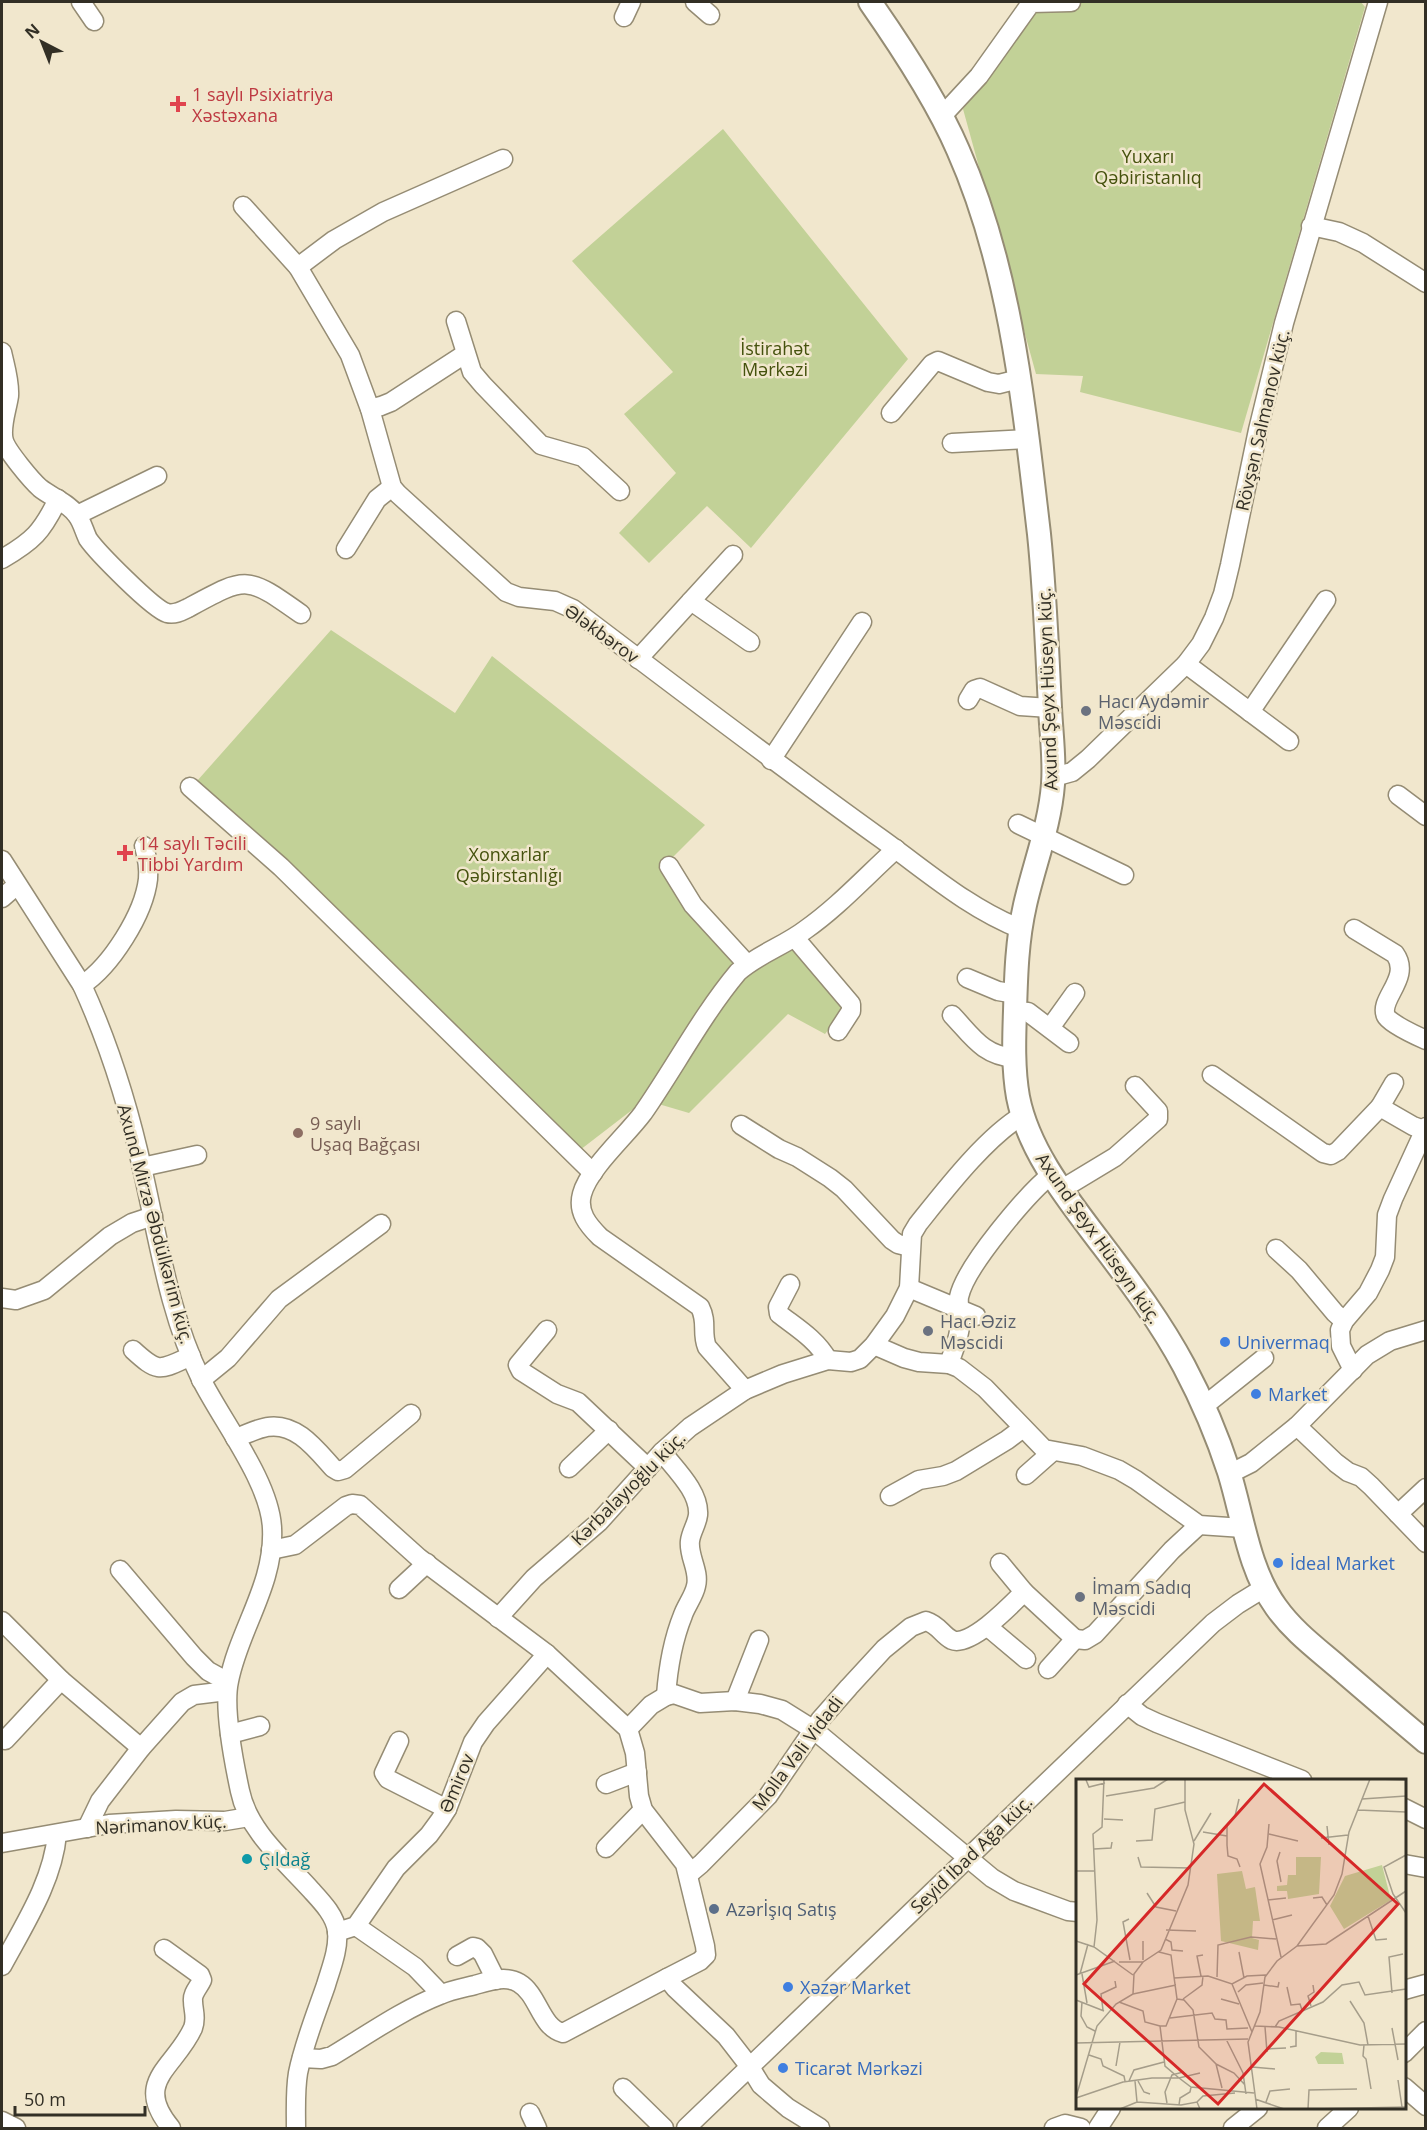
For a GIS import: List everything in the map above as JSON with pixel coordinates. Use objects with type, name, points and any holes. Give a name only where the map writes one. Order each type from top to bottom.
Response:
[{"type":"main road","name":"Axund Şeyx Hüseyn küç.","points":[[870,2],[942,116],[958,148],[984,220],[1000,283],[1028,439],[1047,631],[1054,777],[1044,835],[1024,909],[1021,929],[1015,1002],[1015,1058],[1018,1096],[1023,1115],[1030,1134],[1057,1181],[1161,1327],[1204,1406],[1229,1474],[1264,1588],[1288,1622],[1303,1637],[1425,1741]]},
{"type":"street","points":[[81,2],[94,21]]},
{"type":"street","points":[[695,2],[710,15]]},
{"type":"street","points":[[942,116],[979,76],[1031,3],[1071,2]]},
{"type":"street","name":"Rövşən Salmanov küç.","points":[[1054,777],[1071,771],[1088,759],[1186,664],[1201,644],[1214,618],[1223,594],[1268,383],[1311,226],[1378,2]]},
{"type":"street","points":[[298,267],[334,240],[383,212],[503,159]]},
{"type":"street","points":[[243,206],[298,267],[350,355],[370,409],[392,487],[377,499],[346,549]]},
{"type":"street","points":[[1311,226],[1339,232],[1363,243],[1425,283]]},
{"type":"street","points":[[456,321],[472,372],[483,385],[541,445],[583,457],[620,491]]},
{"type":"street","points":[[2,352],[8,375],[9,394],[3,432],[4,442],[39,488],[78,515],[89,539],[102,556],[157,607],[168,614],[178,613],[227,587],[241,583],[267,590],[301,614]]},
{"type":"street","points":[[370,409],[391,402],[465,354]]},
{"type":"street","points":[[891,413],[932,364],[939,361],[988,382],[999,384],[1019,379]]},
{"type":"street","points":[[952,444],[1028,439]]},
{"type":"street","points":[[78,515],[157,476]]},
{"type":"street","name":"Ələkbərov","points":[[392,487],[506,592],[519,597],[555,601],[573,609],[771,760],[966,901],[1001,922],[1021,929]]},
{"type":"street","points":[[2,559],[35,537],[46,524],[58,499]]},
{"type":"street","points":[[638,658],[733,555]]},
{"type":"street","points":[[1250,712],[1326,600]]},
{"type":"street","points":[[691,601],[750,642]]},
{"type":"street","points":[[771,760],[862,622]]},
{"type":"street","points":[[1186,664],[1289,741]]},
{"type":"street","points":[[968,700],[974,690],[980,688],[1020,706],[1050,708]]},
{"type":"street","points":[[190,787],[281,867],[593,1173]]},
{"type":"street","points":[[1398,795],[1425,816]]},
{"type":"street","points":[[1018,824],[1124,875]]},
{"type":"street","points":[[82,985],[102,969],[132,924],[148,880],[148,863],[144,846]]},
{"type":"street","points":[[745,1390],[707,1347],[704,1340],[705,1317],[700,1307],[600,1237],[590,1227],[582,1213],[580,1203],[585,1184],[642,1114],[730,981],[747,964],[795,938],[811,926],[896,849]]},
{"type":"street","name":"Axund Mirzə Əbdülkərim küç.","points":[[2,860],[82,985],[111,1057],[142,1167],[173,1307],[201,1380],[235,1438],[258,1482],[267,1506],[272,1526],[271,1550],[266,1577],[238,1647],[228,1687],[230,1734],[240,1792],[249,1817],[261,1834],[322,1903],[335,1924],[337,1932]]},
{"type":"street","points":[[669,866],[693,905],[747,964]]},
{"type":"street","points":[[2,898],[17,885]]},
{"type":"street","points":[[1354,929],[1395,954],[1399,960],[1401,969],[1385,1008],[1386,1016],[1425,1040]]},
{"type":"street","points":[[795,938],[850,1004],[851,1011],[838,1031]]},
{"type":"street","points":[[967,978],[998,991],[1069,1043]]},
{"type":"street","points":[[1050,1028],[1075,993]]},
{"type":"street","points":[[952,1015],[984,1049],[1001,1057],[1015,1058]]},
{"type":"street","points":[[1212,1076],[1323,1153],[1331,1155],[1338,1151],[1380,1107],[1394,1083]]},
{"type":"street","points":[[949,1364],[960,1321],[959,1297],[966,1280],[977,1261],[1033,1190],[1115,1157],[1158,1119],[1158,1112],[1135,1086]]},
{"type":"street","points":[[1353,1370],[1341,1346],[1340,1330],[1344,1321],[1368,1293],[1380,1270],[1385,1257],[1388,1215],[1393,1199],[1425,1128],[1413,1126],[1380,1107]]},
{"type":"street","name":"Kərbalayıoğlu küç.","points":[[498,1618],[542,1571],[598,1522],[662,1452],[690,1426],[745,1390],[783,1374],[828,1360],[851,1362],[860,1359],[874,1345],[895,1316],[909,1288],[912,1234],[936,1202],[988,1143],[1009,1123],[1023,1115]]},
{"type":"street","points":[[741,1125],[822,1172],[844,1189],[891,1240],[910,1247]]},
{"type":"street","points":[[142,1167],[197,1155]]},
{"type":"street","points":[[2,1298],[16,1300],[44,1290],[110,1236],[132,1222],[153,1216]]},
{"type":"street","points":[[201,1380],[228,1358],[279,1299],[381,1224]]},
{"type":"street","points":[[1275,1248],[1299,1270],[1344,1321]]},
{"type":"street","points":[[790,1284],[778,1307],[778,1314],[812,1339],[828,1360]]},
{"type":"street","points":[[909,1288],[976,1316]]},
{"type":"street","points":[[547,1330],[518,1365],[521,1371],[558,1394],[578,1402],[648,1468]]},
{"type":"street","points":[[1229,1474],[1251,1463],[1297,1426],[1367,1355],[1390,1341],[1425,1330]]},
{"type":"street","points":[[874,1345],[911,1360],[949,1364],[959,1368],[986,1389],[1044,1449],[1082,1456],[1119,1470],[1199,1525],[1244,1528]]},
{"type":"street","points":[[133,1350],[148,1364],[158,1368],[191,1356]]},
{"type":"street","points":[[1204,1406],[1264,1358]]},
{"type":"street","points":[[235,1438],[266,1427],[290,1429],[307,1440],[338,1471],[345,1469],[411,1414]]},
{"type":"street","points":[[1297,1426],[1336,1463],[1348,1472],[1361,1477],[1371,1486],[1425,1542]]},
{"type":"street","points":[[890,1496],[919,1480],[944,1476],[957,1471],[1023,1428]]},
{"type":"street","points":[[569,1468],[609,1430]]},
{"type":"street","points":[[662,1452],[689,1487],[696,1501],[698,1514],[690,1542],[697,1584],[683,1615],[673,1647],[668,1666],[666,1696]]},
{"type":"street","points":[[1026,1475],[1052,1452]]},
{"type":"street","points":[[1398,1514],[1425,1488]]},
{"type":"street","points":[[271,1550],[296,1545],[352,1504],[360,1505],[426,1563],[547,1654],[628,1729],[635,1753],[639,1796],[643,1809],[680,1857],[688,1874],[706,1955],[700,1961],[563,2033],[555,2031],[549,2024],[525,1987],[508,1979],[496,1980],[441,1994],[412,2008],[332,2056],[321,2059],[302,2058]]},
{"type":"street","points":[[1000,1563],[1024,1592],[1075,1639],[1085,1640],[1095,1634],[1172,1550],[1199,1525]]},
{"type":"street","points":[[399,1589],[426,1563]]},
{"type":"street","points":[[120,1570],[194,1657],[207,1671],[228,1687]]},
{"type":"street","name":"Seyid İbad Ağa küç.","points":[[686,2128],[1213,1623],[1264,1588]]},
{"type":"street","name":"Molla Vəli Vidadi","points":[[688,1874],[701,1864],[768,1796],[829,1708],[884,1649],[911,1628],[926,1621],[936,1624],[951,1639],[957,1641],[988,1627],[1024,1592]]},
{"type":"street","points":[[2,1621],[61,1680],[141,1748]]},
{"type":"street","points":[[988,1627],[1026,1659]]},
{"type":"street","points":[[1048,1669],[1075,1639]]},
{"type":"street","points":[[735,1701],[759,1640]]},
{"type":"street","name":"Əmirov","points":[[356,1926],[396,1868],[429,1835],[447,1809],[473,1742],[486,1723],[547,1654]]},
{"type":"street","points":[[5,1740],[61,1680]]},
{"type":"street","points":[[87,1828],[100,1801],[141,1748],[182,1702],[194,1695],[228,1687]]},
{"type":"street","points":[[628,1729],[651,1705],[674,1694],[700,1703],[735,1701],[782,1710],[814,1730],[967,1858],[1014,1891],[1076,1912]]},
{"type":"street","points":[[1127,1704],[1157,1724],[1299,1779]]},
{"type":"street","points":[[230,1734],[260,1726]]},
{"type":"street","points":[[399,1741],[384,1773],[388,1779],[447,1809]]},
{"type":"street","points":[[606,1784],[637,1772]]},
{"type":"street","points":[[606,1848],[643,1809]]},
{"type":"street","points":[[1406,1809],[1425,1819]]},
{"type":"street","name":"Nərimanov küç.","points":[[2,1843],[109,1824],[184,1820],[225,1821],[249,1817]]},
{"type":"street","points":[[2,1966],[50,1871],[56,1853],[57,1834]]},
{"type":"street","points":[[1406,1864],[1425,1868]]},
{"type":"street","points":[[296,2128],[297,2084],[302,2058],[333,1964],[337,1932],[356,1926],[415,1967],[441,1994]]},
{"type":"street","points":[[457,1956],[473,1947],[477,1948],[483,1954],[496,1980]]},
{"type":"street","points":[[161,2124],[155,2089],[160,2075],[192,2030],[196,2012],[193,2002],[194,1994],[202,1980],[200,1975],[164,1949]]},
{"type":"street","points":[[667,1978],[726,2036],[761,2085],[776,2100],[820,2128]]},
{"type":"street","points":[[1406,1989],[1425,1984]]},
{"type":"street","points":[[1406,2051],[1425,2031]]},
{"type":"street","points":[[623,2088],[664,2128]]},
{"type":"street","points":[[1406,2089],[1425,2106]]},
{"type":"street","points":[[1098,2128],[1109,2109]]},
{"type":"street","points":[[1233,2128],[1257,2109]]},
{"type":"street","points":[[1327,2128],[1348,2109]]},
{"type":"street","points":[[2,2121],[16,2128]]},
{"type":"street","points":[[1054,2128],[1065,2124],[1081,2128]]},
{"type":"green space","name":"Yuxarı Qəbiristanlıq","points":[[1043,2],[1361,2],[1365,7],[1241,433],[1080,392],[1083,376],[1036,374],[963,109]]},
{"type":"green space","name":"İstirahət Mərkəzi","points":[[723,129],[908,359],[751,548],[707,506],[649,563],[619,533],[676,473],[624,414],[673,372],[572,261]]},
{"type":"green space","name":"Xonxarlar Qəbirstanlığı","points":[[331,630],[455,713],[492,656],[705,825],[662,868],[746,971],[798,947],[846,1007],[825,1034],[788,1014],[689,1113],[645,1100],[580,1150],[280,853],[197,781]]},
{"type":"place","name":"1 saylı Psixiatriya Xəstəxana","points":[[178,104]]},
{"type":"place","name":"Hacı Aydəmir Məscidi","points":[[1086,711]]},
{"type":"place","name":"14 saylı Təcili Tibbi Yardım","points":[[125,853]]},
{"type":"place","name":"9 saylı Uşaq Bağçası","points":[[298,1133]]},
{"type":"place","name":"Hacı Əziz Məscidi","points":[[928,1331]]},
{"type":"place","name":"Univermaq","points":[[1225,1342]]},
{"type":"place","name":"Market","points":[[1256,1394]]},
{"type":"place","name":"İdeal Market","points":[[1278,1563]]},
{"type":"place","name":"İmam Sadıq Məscidi","points":[[1080,1597]]},
{"type":"place","name":"Çıldağ","points":[[247,1859]]},
{"type":"place","name":"Azərİşıq Satış","points":[[714,1909]]},
{"type":"place","name":"Xəzər Market","points":[[788,1987]]},
{"type":"place","name":"Ticarət Mərkəzi","points":[[783,2068]]}]
